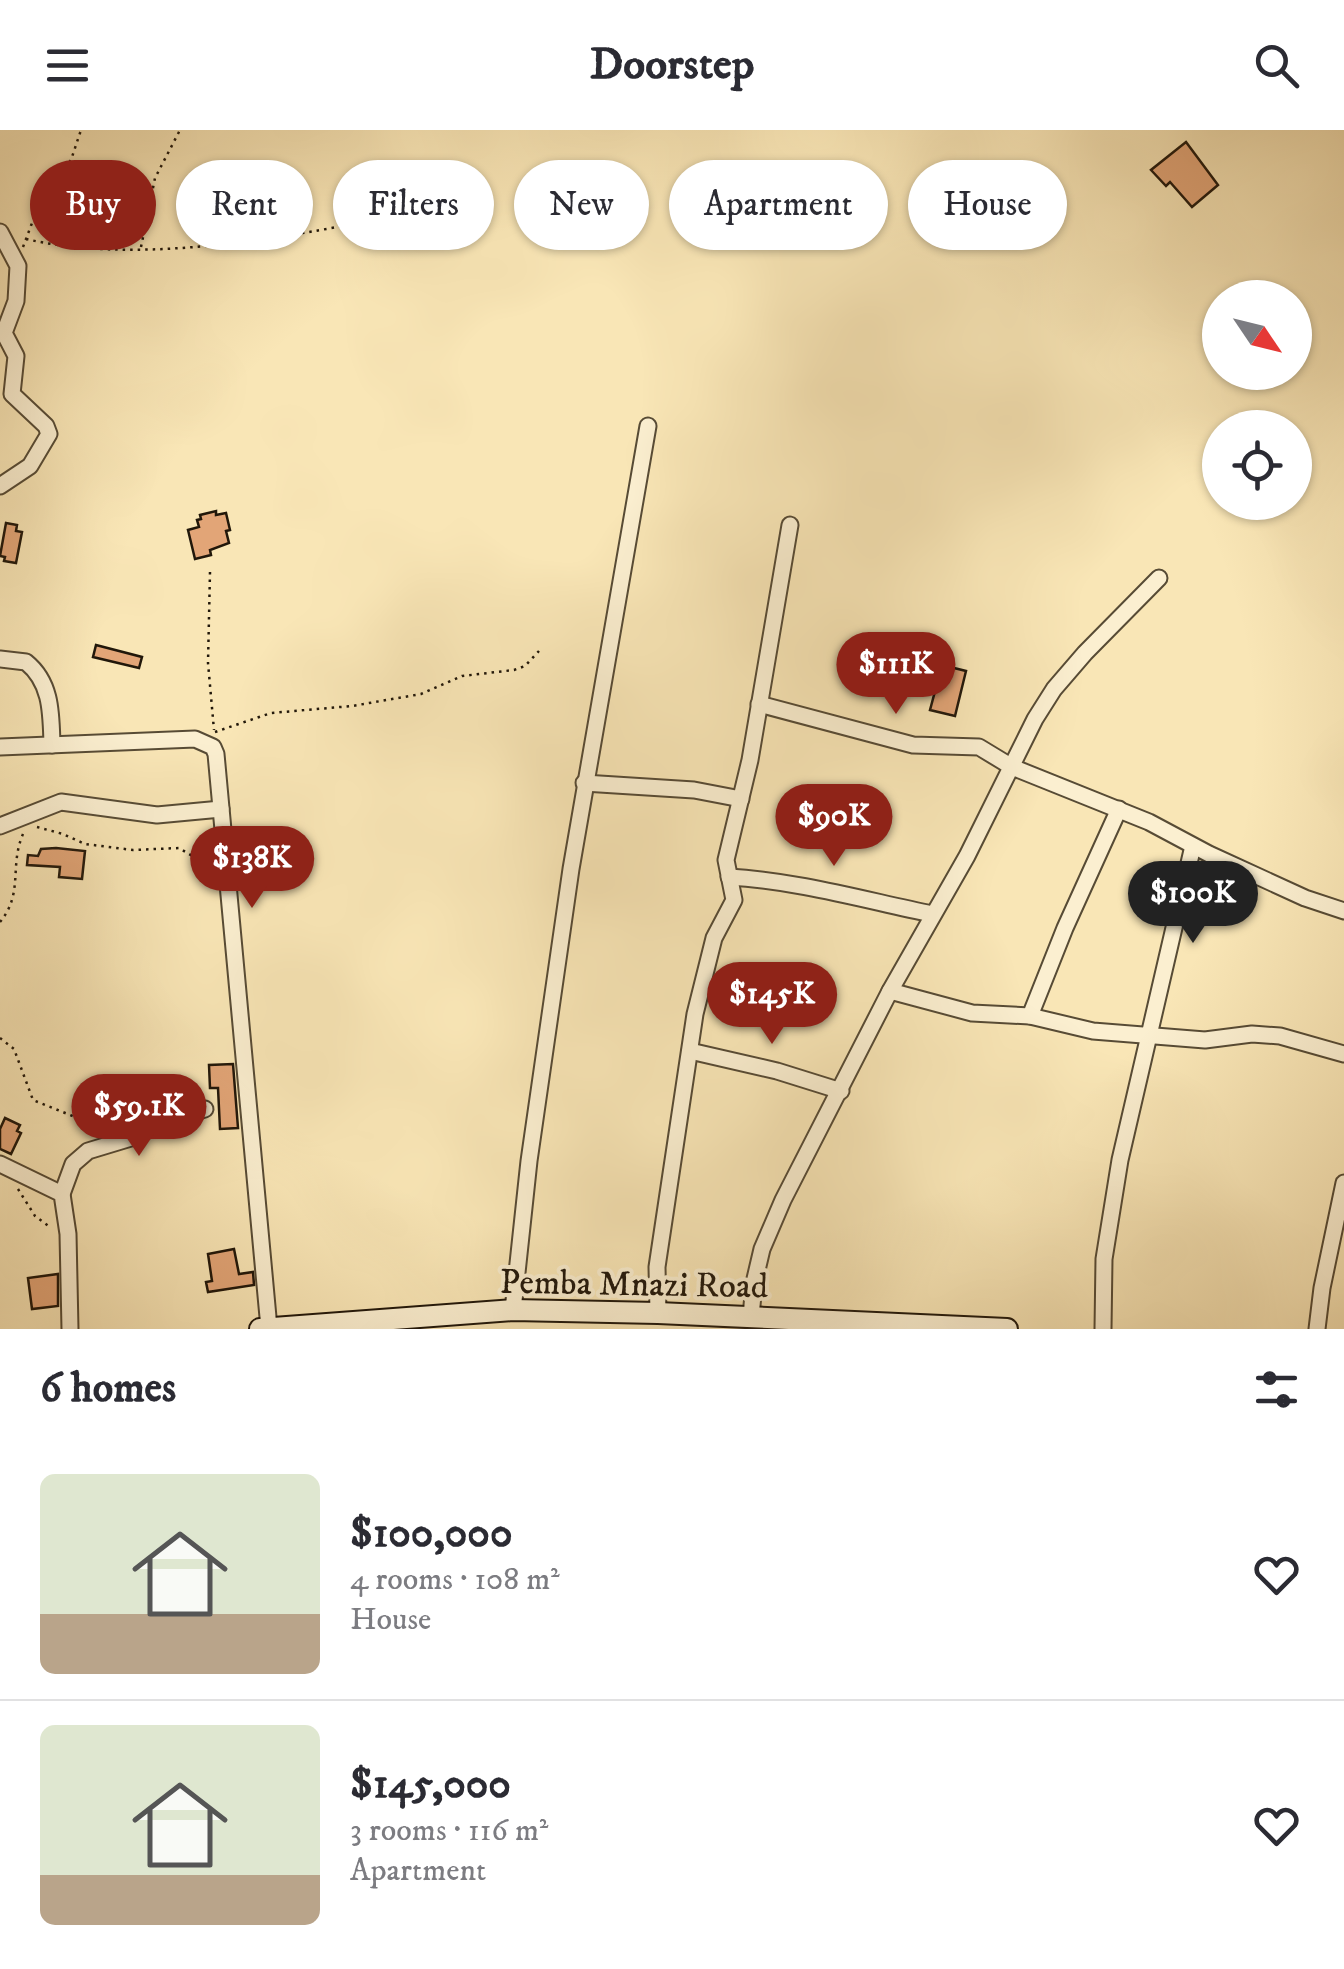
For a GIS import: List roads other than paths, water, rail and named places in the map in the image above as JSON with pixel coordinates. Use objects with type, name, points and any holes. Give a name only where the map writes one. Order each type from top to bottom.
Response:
[{"type":"main road","name":"Pemba Mnazi Road","points":[[260,1329],[513,1310],[1006,1329]]},
{"type":"street","points":[[0,232],[16,262],[16,301],[4,333],[17,362],[11,388],[16,399],[46,426],[49,434],[30,466],[0,486]]},
{"type":"street","points":[[513,1310],[529,1162],[584,783],[648,426]]},
{"type":"street","points":[[658,1313],[657,1267],[695,1014],[714,938],[734,900],[726,860],[741,799],[790,525]]},
{"type":"street","points":[[752,1317],[762,1248],[783,1200],[890,990],[967,856],[1054,690],[1159,578]]},
{"type":"street","points":[[0,659],[26,662],[44,683],[52,745]]},
{"type":"street","points":[[758,704],[927,748],[979,748],[1012,768],[1120,809],[1305,898],[1344,911]]},
{"type":"street","points":[[0,747],[195,739],[207,742],[216,754],[269,1328]]},
{"type":"street","points":[[584,783],[694,790],[741,799]]},
{"type":"street","points":[[0,826],[61,802],[156,815],[221,809]]},
{"type":"street","points":[[1030,1016],[1120,809]]},
{"type":"street","points":[[1102,1329],[1100,1300],[1127,1125],[1193,846]]},
{"type":"street","points":[[730,877],[824,890],[932,914]]},
{"type":"street","points":[[890,990],[972,1013],[1030,1016],[1093,1031],[1205,1040],[1266,1035],[1344,1054]]},
{"type":"street","points":[[690,1051],[777,1071],[841,1092]]},
{"type":"street","points":[[70,1329],[62,1194],[74,1164],[88,1151],[205,1109]]},
{"type":"street","points":[[2,1165],[62,1194]]},
{"type":"street","points":[[1318,1329],[1318,1310],[1344,1183]]}]
